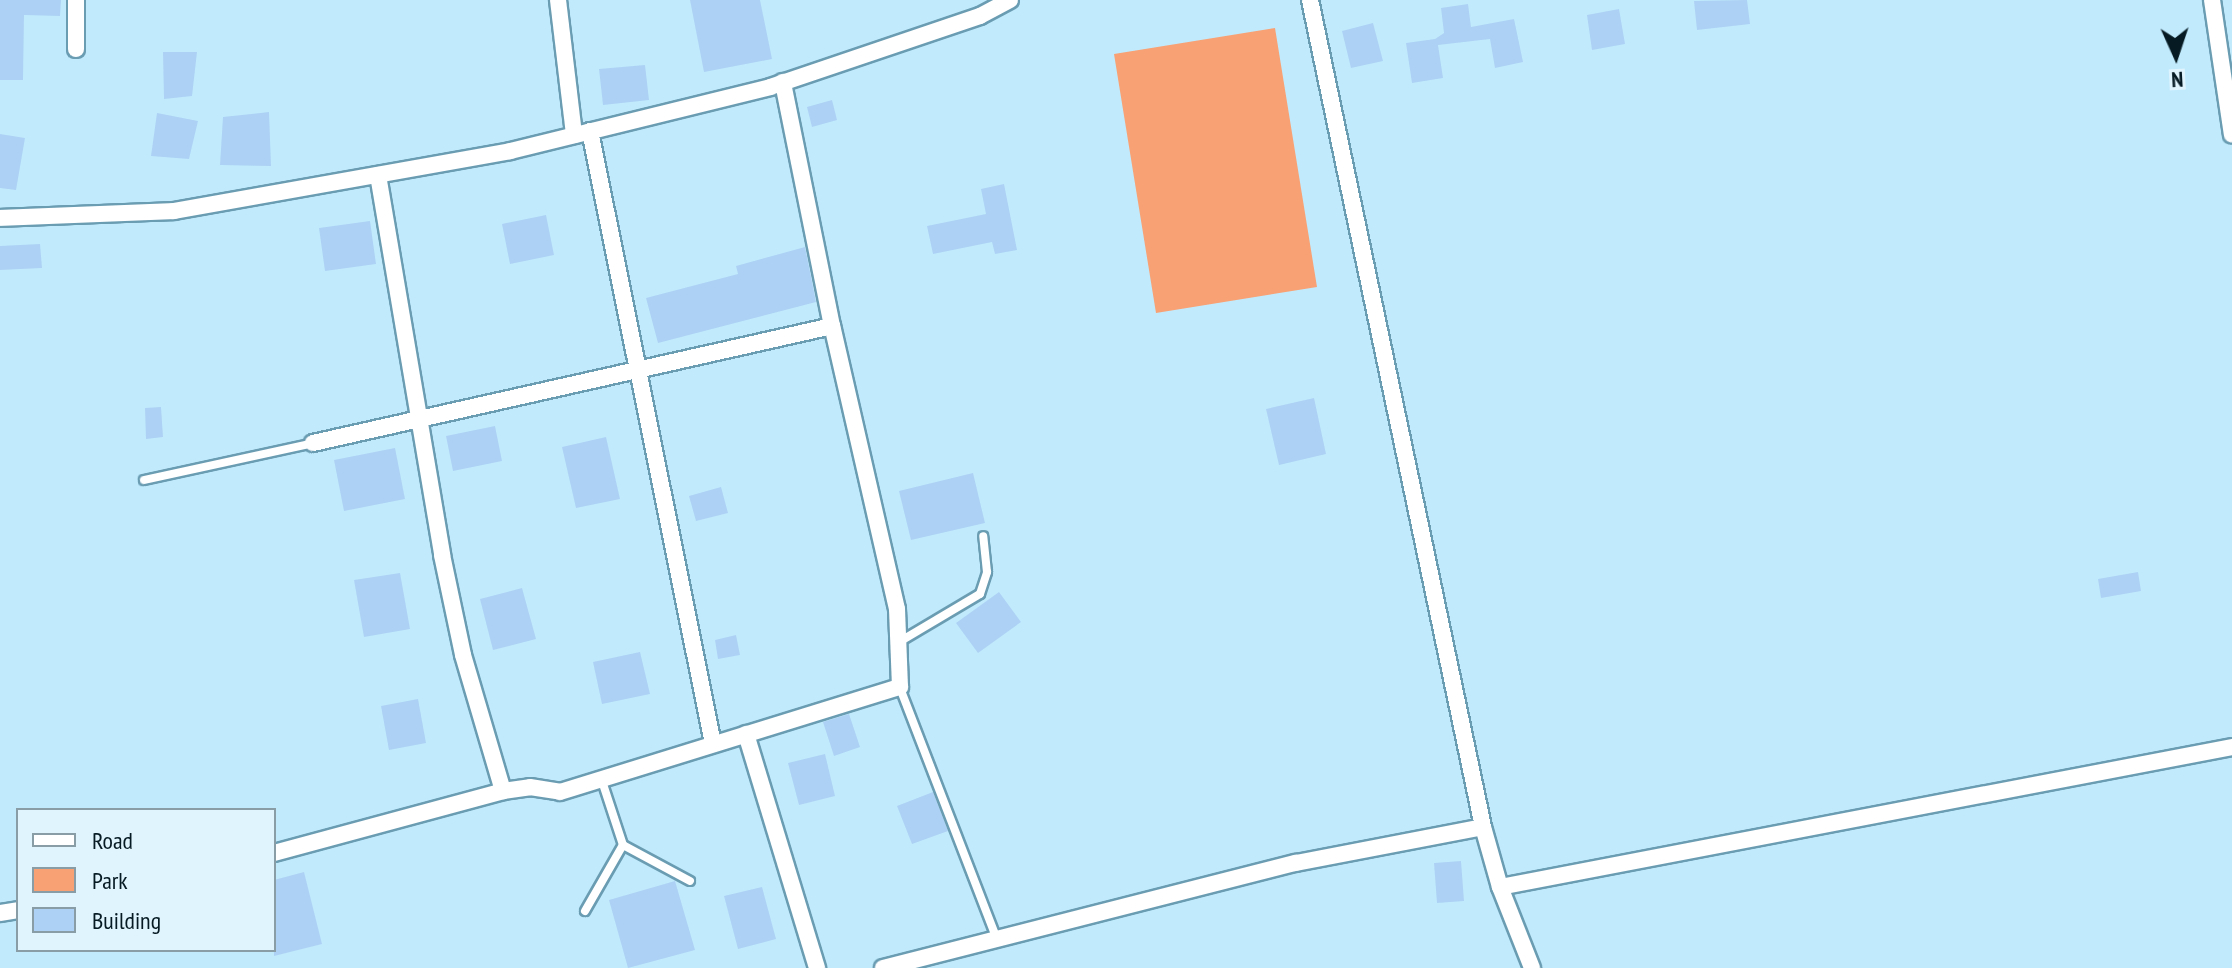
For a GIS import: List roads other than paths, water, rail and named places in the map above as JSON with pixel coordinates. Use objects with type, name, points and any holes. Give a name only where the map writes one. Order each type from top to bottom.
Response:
[{"type":"street","points":[[76,0],[76,49]]},
{"type":"street","points":[[558,0],[582,133],[638,371],[713,744]]},
{"type":"street","points":[[0,218],[174,211],[378,175],[582,133],[783,82],[980,16],[1010,0]]},
{"type":"street","points":[[1310,0],[1483,827],[1500,887],[1532,968]]},
{"type":"street","points":[[2212,0],[2232,135]]},
{"type":"street","points":[[276,852],[503,791],[530,787],[560,792],[602,781],[900,687],[897,609],[832,326],[783,82]]},
{"type":"street","points":[[378,175],[463,655],[503,791]]},
{"type":"street","points":[[313,443],[832,326]]},
{"type":"street","points":[[746,734],[817,968]]},
{"type":"street","points":[[1500,887],[2232,747]]},
{"type":"street","points":[[883,968],[1296,863],[1483,827]]},
{"type":"lane","points":[[144,480],[313,443]]},
{"type":"lane","points":[[898,642],[980,594],[987,572],[983,536]]},
{"type":"lane","points":[[900,687],[997,939]]},
{"type":"lane","points":[[602,781],[623,845],[690,881]]},
{"type":"lane","points":[[585,911],[623,845]]}]
